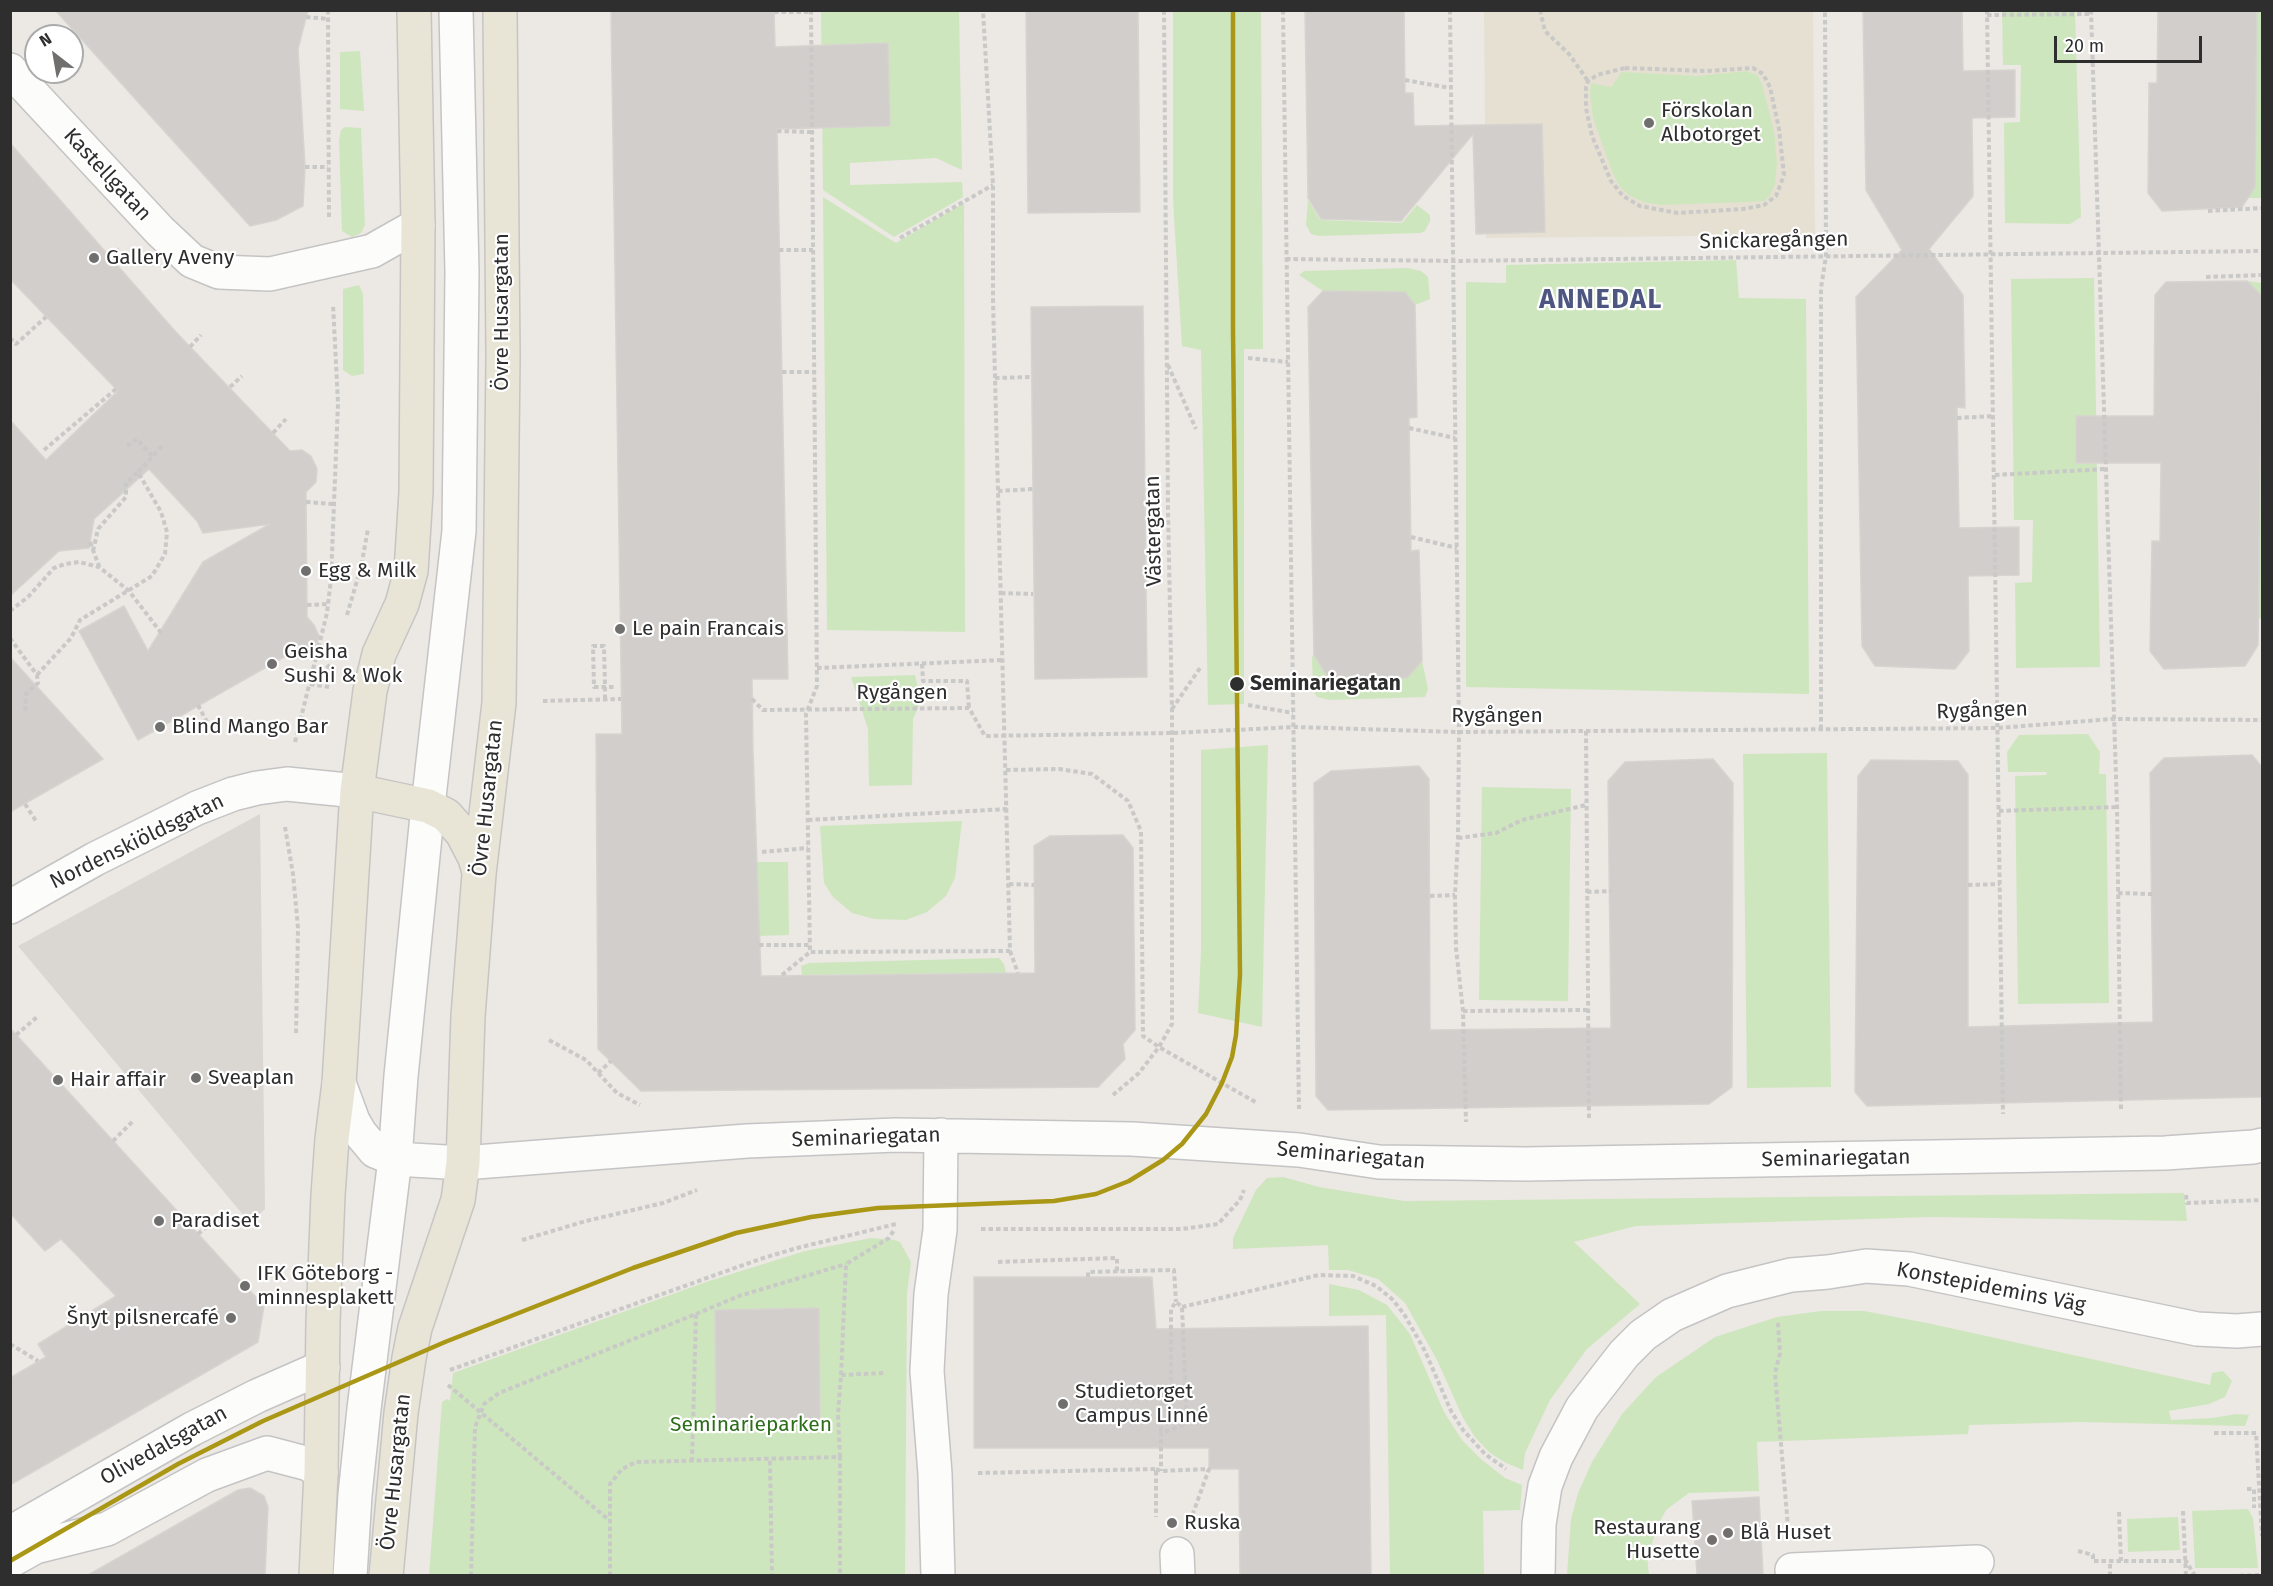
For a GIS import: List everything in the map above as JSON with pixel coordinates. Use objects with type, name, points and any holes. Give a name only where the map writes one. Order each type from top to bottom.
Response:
[{"type":"main road","points":[[316,1575],[321,1473],[327,1205],[339,1083],[357,791],[370,692],[378,654],[402,604],[411,571],[416,492],[418,225],[414,10]]},
{"type":"main road","name":"Övre Husargatan","points":[[386,1575],[401,1413],[409,1358],[415,1328],[458,1200],[463,1163],[468,1016],[479,874],[499,704],[503,357],[500,10]]},
{"type":"main road","name":"Nordenskiöldsgatan","points":[[357,791],[428,806],[446,815],[462,833],[475,858],[479,874]]},
{"type":"street","points":[[350,1575],[355,1495],[395,1159],[428,806],[459,531],[462,272],[456,10]]},
{"type":"street","name":"Kastellgatan","points":[[10,70],[160,231],[192,261],[219,272],[270,273],[372,251],[418,225]]},
{"type":"street","name":"Nordenskiöldsgatan","points":[[10,907],[95,859],[197,808],[233,794],[287,784],[357,791]]},
{"type":"street","name":"Seminariegatan","points":[[339,1083],[353,1120],[360,1133],[375,1151],[395,1159],[463,1163],[747,1141],[941,1135],[1132,1139],[1299,1150],[1379,1162],[1526,1164],[2165,1153],[2262,1145]]},
{"type":"street","points":[[938,1575],[935,1474],[927,1371],[931,1294],[940,1230],[941,1135]]},
{"type":"street","name":"Konstepidemins Väg","points":[[1538,1575],[1539,1524],[1545,1485],[1556,1457],[1582,1408],[1624,1354],[1643,1335],[1672,1315],[1727,1291],[1791,1275],[1866,1266],[1909,1269],[2198,1329],[2237,1331],[2262,1329]]},
{"type":"street","name":"Olivedalsgatan","points":[[10,1533],[192,1429],[257,1396],[323,1367]]},
{"type":"street","points":[[10,1561],[35,1547],[107,1529],[207,1475],[267,1453],[309,1464],[321,1473]]},
{"type":"street","points":[[1793,1573],[1977,1562]]},
{"type":"path","points":[[287,784],[299,721],[328,604],[331,579],[338,403],[330,260],[328,10]]},
{"type":"path","points":[[983,10],[993,185],[995,378],[1010,951],[1018,973]]},
{"type":"path","name":"Västergatan","points":[[1159,1047],[1172,1024],[1172,709],[1166,362],[1164,10]]},
{"type":"path","points":[[940,1230],[1182,1229],[1218,1224],[1240,1200],[1248,1178],[1273,1149],[1299,1127],[1283,10]]},
{"type":"path","points":[[1450,10],[1459,732],[1455,895],[1456,948],[1464,1011],[1466,1125]]},
{"type":"path","points":[[1540,10],[1545,32],[1569,54],[1587,81],[1586,108],[1592,136],[1611,181],[1623,196],[1640,206],[1678,213],[1743,209],[1764,204],[1776,196],[1784,175],[1779,129],[1770,87],[1763,74],[1753,68],[1706,71],[1625,68],[1597,75],[1587,81]]},
{"type":"path","points":[[1821,729],[1821,288],[1826,256],[1825,10]]},
{"type":"path","points":[[774,12],[811,11],[818,686],[806,714],[810,952]]},
{"type":"path","points":[[2003,1120],[1987,13],[2091,12],[2112,719],[2117,807],[2121,1121]]},
{"type":"path","points":[[306,17],[328,19]]},
{"type":"path","points":[[1405,80],[1450,88]]},
{"type":"path","points":[[777,131],[812,132]]},
{"type":"path","points":[[305,167],[328,168]]},
{"type":"path","points":[[900,238],[993,185]]},
{"type":"path","points":[[2208,211],[2262,208]]},
{"type":"path","points":[[779,250],[813,250]]},
{"type":"path","name":"Snickaregången","points":[[1286,259],[1453,261],[2262,251]]},
{"type":"path","points":[[2206,277],[2262,275]]},
{"type":"path","points":[[10,338],[16,344],[46,317]]},
{"type":"path","points":[[190,346],[201,335]]},
{"type":"path","points":[[1248,358],[1288,362]]},
{"type":"path","points":[[1166,362],[1196,429]]},
{"type":"path","points":[[782,372],[814,372]]},
{"type":"path","points":[[230,387],[242,376]]},
{"type":"path","points":[[995,378],[1031,377]]},
{"type":"path","points":[[44,450],[116,389]]},
{"type":"path","points":[[1957,418],[1994,416]]},
{"type":"path","points":[[273,433],[286,419]]},
{"type":"path","points":[[1409,428],[1455,438]]},
{"type":"path","points":[[127,446],[137,439],[152,456]]},
{"type":"path","points":[[93,551],[98,529],[126,497],[126,483],[164,444]]},
{"type":"path","points":[[1995,475],[2106,470]]},
{"type":"path","points":[[37,675],[71,638],[80,620],[152,576],[165,554],[167,532],[161,512],[138,472]]},
{"type":"path","points":[[998,491],[1033,489]]},
{"type":"path","points":[[306,502],[333,504]]},
{"type":"path","points":[[346,619],[361,567],[370,520]]},
{"type":"path","points":[[1411,537],[1457,548]]},
{"type":"path","points":[[90,542],[99,567]]},
{"type":"path","points":[[10,611],[28,597],[54,568],[79,562],[99,567],[129,591],[162,634]]},
{"type":"path","points":[[1001,593],[1034,594]]},
{"type":"path","points":[[307,605],[328,604]]},
{"type":"path","points":[[10,638],[37,675],[38,683],[26,694],[25,713]]},
{"type":"path","points":[[605,699],[605,687],[604,646],[592,646],[594,687],[605,687],[616,687]]},
{"type":"path","points":[[817,668],[1003,660]]},
{"type":"path","points":[[309,684],[334,662]]},
{"type":"path","points":[[922,663],[923,681],[967,681],[969,708]]},
{"type":"path","points":[[1172,709],[1200,668]]},
{"type":"path","points":[[561,700],[621,699]]},
{"type":"path","name":"Rygången","points":[[752,699],[763,710],[969,708],[985,736],[1172,733],[1294,727],[1459,732],[1998,728],[2112,719],[2262,720]]},
{"type":"path","points":[[198,705],[207,722]]},
{"type":"path","points":[[1248,705],[1293,713]]},
{"type":"path","points":[[1586,731],[1589,1124]]},
{"type":"path","points":[[1006,770],[1059,769],[1092,774],[1128,801],[1141,831],[1143,1036],[1244,1096]]},
{"type":"path","points":[[25,804],[36,821]]},
{"type":"path","points":[[1458,838],[1496,833],[1522,820],[1586,805]]},
{"type":"path","points":[[2000,811],[2117,807]]},
{"type":"path","points":[[808,820],[1007,809]]},
{"type":"path","points":[[762,852],[808,848]]},
{"type":"path","points":[[1009,884],[1034,885]]},
{"type":"path","points":[[1968,885],[2000,884]]},
{"type":"path","points":[[1587,892],[1611,891]]},
{"type":"path","points":[[2118,893],[2152,894]]},
{"type":"path","points":[[1430,896],[1455,895]]},
{"type":"path","points":[[759,945],[810,945]]},
{"type":"path","points":[[782,975],[810,952],[1010,951]]},
{"type":"path","points":[[1464,1011],[1588,1010]]},
{"type":"path","points":[[16,1035],[37,1017]]},
{"type":"path","points":[[549,1040],[586,1060],[617,1094],[644,1108]]},
{"type":"path","points":[[598,1073],[611,1061]]},
{"type":"path","points":[[114,1141],[134,1120]]},
{"type":"path","points":[[198,1234],[222,1214]]},
{"type":"path","points":[[447,1371],[769,1256],[899,1224],[890,1238],[846,1264],[739,1296],[491,1398],[480,1410],[475,1426],[471,1575]]},
{"type":"path","points":[[998,1262],[1117,1258],[1117,1271]]},
{"type":"path","points":[[840,1575],[838,1415],[846,1264]]},
{"type":"path","points":[[1088,1277],[1088,1272],[1174,1270],[1176,1302],[1171,1309],[1171,1400],[1161,1404]]},
{"type":"path","points":[[1182,1307],[1318,1275],[1353,1276],[1376,1286],[1392,1299],[1404,1314],[1425,1351],[1450,1411],[1474,1444],[1500,1466],[1528,1480],[1545,1485]]},
{"type":"path","points":[[1161,1433],[1187,1424],[1182,1307],[1176,1302]]},
{"type":"path","points":[[692,1461],[696,1314]]},
{"type":"path","points":[[1777,1316],[1780,1353],[1775,1373],[1793,1573]]},
{"type":"path","points":[[10,1344],[38,1361]]},
{"type":"path","points":[[841,1375],[865,1374]]},
{"type":"path","points":[[444,1382],[609,1520]]},
{"type":"path","points":[[1160,1388],[1161,1471]]},
{"type":"path","points":[[2214,1433],[2256,1433],[2262,1536]]},
{"type":"path","points":[[610,1575],[610,1484],[622,1469],[636,1462],[770,1461],[840,1457]]},
{"type":"path","points":[[770,1461],[772,1575]]},
{"type":"path","points":[[1156,1469],[1156,1532],[1178,1565]]},
{"type":"path","points":[[935,1474],[1209,1469],[1178,1565]]},
{"type":"path","points":[[2247,1489],[2259,1490]]},
{"type":"path","points":[[2254,1489],[2254,1508]]},
{"type":"path","points":[[2183,1511],[2186,1575]]},
{"type":"path","points":[[2119,1512],[2121,1562]]},
{"type":"path","points":[[2079,1551],[2093,1555],[2093,1561],[2186,1561]]},
{"type":"path","points":[[2110,1561],[2110,1575]]},
{"type":"path","points":[[2186,1561],[2195,1575]]},
{"type":"path","points":[[2232,1575],[2262,1575]]},
{"type":"shaded area","name":"Förskolan Albotorget","points":[[1484,11],[1813,11],[1815,235],[1486,238]]},
{"type":"shaded area","name":"Sveaplan","points":[[260,814],[265,1209],[250,1223],[18,946]]},
{"type":"green space","points":[[821,11],[959,11],[962,170],[936,158],[850,163],[850,185],[962,182],[963,197],[894,237],[823,190]]},
{"type":"green space","points":[[1173,11],[1261,11],[1263,349],[1244,349],[1244,704],[1208,705],[1201,350],[1182,346],[1173,200]]},
{"type":"green space","points":[[2002,11],[2075,11],[2081,217],[2070,224],[2005,223],[2004,123],[2020,122],[2021,65],[2003,65]]},
{"type":"green space","points":[[2257,11],[2262,11],[2262,198],[2247,198]]},
{"type":"green space","points":[[360,51],[364,111],[340,109],[340,52]]},
{"type":"green space","points":[[1746,71],[1757,75],[1762,84],[1774,131],[1777,163],[1775,184],[1769,197],[1764,201],[1661,205],[1644,202],[1630,196],[1619,186],[1593,118],[1591,83],[1611,87],[1622,72],[1697,76]]},
{"type":"green space","points":[[345,127],[361,128],[365,225],[361,233],[352,237],[342,231],[339,140],[341,130]]},
{"type":"green space","points":[[823,197],[896,243],[964,203],[965,632],[827,630]]},
{"type":"green space","points":[[1308,200],[1320,220],[1402,223],[1417,205],[1430,215],[1430,221],[1425,231],[1420,233],[1319,236],[1311,234],[1306,225]]},
{"type":"green space","points":[[1736,260],[1739,298],[1806,299],[1809,694],[1466,687],[1466,282],[1506,283],[1506,265]]},
{"type":"green space","points":[[1408,268],[1421,271],[1428,277],[1430,299],[1415,305],[1404,292],[1323,291],[1299,275],[1304,271]]},
{"type":"green space","points":[[2094,278],[2100,667],[2016,668],[2015,583],[2032,582],[2033,520],[2014,520],[2011,279]]},
{"type":"green space","points":[[2247,281],[2262,283],[2262,296]]},
{"type":"green space","points":[[359,285],[363,294],[364,374],[352,376],[343,370],[343,289]]},
{"type":"green space","points":[[2262,296],[2262,618],[2258,619]]},
{"type":"green space","points":[[1314,655],[1327,676],[1407,678],[1422,661],[1428,689],[1425,697],[1329,700],[1317,697],[1313,691],[1312,657]]},
{"type":"green space","points":[[915,675],[917,685],[928,686],[913,719],[912,785],[869,786],[868,729],[851,677]]},
{"type":"green space","points":[[2088,734],[2100,752],[2099,774],[2106,774],[2109,1003],[2018,1004],[2015,776],[2046,775],[2047,772],[2008,772],[2007,752],[2019,735]]},
{"type":"green space","points":[[1268,745],[1262,1027],[1198,1013],[1201,951],[1201,750]]},
{"type":"green space","points":[[1827,753],[1831,1087],[1747,1088],[1743,754]]},
{"type":"green space","points":[[1482,787],[1571,789],[1568,1001],[1479,1000]]},
{"type":"green space","points":[[962,821],[955,878],[946,896],[927,912],[906,920],[874,919],[852,913],[833,897],[824,883],[820,826]]},
{"type":"green space","points":[[756,862],[788,862],[789,935],[759,936]]},
{"type":"green space","points":[[999,958],[1004,964],[1006,973],[802,975],[801,966],[809,963]]},
{"type":"green space","points":[[1283,1177],[1319,1187],[1404,1201],[2184,1193],[2187,1221],[1932,1217],[1636,1226],[1574,1242],[1640,1304],[1587,1349],[1550,1400],[1525,1453],[1523,1470],[1490,1453],[1475,1437],[1463,1418],[1437,1360],[1405,1303],[1378,1279],[1348,1270],[1329,1270],[1328,1245],[1233,1249],[1233,1238],[1256,1190],[1267,1178]]},
{"type":"green space","name":"Seminarieparken","points":[[871,1238],[900,1242],[911,1262],[907,1294],[905,1575],[429,1576],[442,1402],[447,1399],[450,1401],[453,1373],[709,1281],[805,1251]]},
{"type":"green space","points":[[1329,1284],[1359,1290],[1387,1305],[1410,1334],[1444,1412],[1462,1440],[1505,1478],[1522,1485],[1520,1510],[1483,1511],[1484,1575],[1390,1575],[1386,1315],[1329,1316]]},
{"type":"green space","points":[[1821,1311],[1864,1311],[2210,1385],[2212,1373],[2223,1371],[2232,1381],[2225,1397],[2209,1404],[2169,1411],[2171,1420],[2236,1414],[2249,1415],[2245,1426],[2081,1422],[1969,1425],[1968,1434],[1757,1442],[1759,1491],[1689,1493],[1666,1510],[1647,1557],[1649,1575],[1567,1575],[1571,1519],[1578,1493],[1592,1462],[1622,1414],[1656,1377],[1715,1337],[1777,1317]]},
{"type":"green space","points":[[2248,1509],[2253,1518],[2258,1568],[2195,1568],[2192,1511]]},
{"type":"green space","points":[[2178,1517],[2180,1550],[2128,1552],[2127,1519]]},
{"type":"building","points":[[55,10],[308,10],[298,49],[305,167],[303,206],[276,220],[250,226],[84,42],[84,24],[68,24]]},
{"type":"building","points":[[611,10],[774,10],[775,47],[888,43],[890,126],[777,129],[788,679],[752,679],[761,976],[1035,973],[1034,846],[1050,836],[1123,835],[1133,848],[1135,1030],[1123,1044],[1125,1059],[1098,1087],[641,1091],[598,1049],[596,734],[622,734]]},
{"type":"building","points":[[1026,10],[1138,10],[1140,212],[1028,213]]},
{"type":"building","points":[[1305,10],[1404,10],[1405,93],[1413,93],[1414,126],[1542,124],[1545,232],[1476,234],[1473,134],[1401,221],[1321,219],[1308,198]]},
{"type":"building","points":[[1863,10],[1962,10],[1963,71],[2015,70],[2015,117],[1972,118],[1973,196],[1929,249],[1963,295],[1965,408],[1957,407],[1959,528],[2019,527],[2019,575],[1968,576],[1969,651],[1955,669],[1875,666],[1862,646],[1856,297],[1902,250],[1866,190]]},
{"type":"building","points":[[2158,10],[2257,10],[2255,187],[2242,207],[2162,211],[2148,193],[2149,83],[2157,83]]},
{"type":"building","points":[[10,143],[175,331],[290,451],[302,450],[311,456],[317,469],[316,482],[306,492],[307,617],[319,636],[316,647],[306,657],[295,659],[284,657],[138,740],[79,631],[124,606],[148,651],[203,562],[270,524],[203,533],[197,521],[149,469],[94,519],[89,548],[59,551],[10,596],[10,420],[46,460],[118,391],[10,279]]},
{"type":"building","points":[[2247,281],[2262,296],[2258,645],[2245,666],[2164,669],[2150,651],[2152,541],[2160,541],[2161,463],[2076,463],[2076,416],[2154,416],[2155,295],[2166,282]]},
{"type":"building","points":[[1323,291],[1405,292],[1415,305],[1417,417],[1409,418],[1411,551],[1419,550],[1422,661],[1407,678],[1327,676],[1314,655],[1308,307]]},
{"type":"building","points":[[1143,306],[1147,677],[1035,679],[1031,307]]},
{"type":"building","points":[[10,657],[103,759],[10,812]]},
{"type":"building","points":[[2252,755],[2262,767],[2262,1097],[1867,1106],[1855,1092],[1858,776],[1871,760],[1958,761],[1968,775],[1968,1027],[2153,1022],[2150,773],[2164,758]]},
{"type":"building","points":[[1713,759],[1733,783],[1732,1087],[1709,1104],[1328,1110],[1316,1096],[1314,783],[1331,771],[1419,766],[1429,779],[1430,1030],[1611,1028],[1608,781],[1625,762]]},
{"type":"building","points":[[10,1028],[264,1306],[258,1342],[10,1485],[10,1378],[46,1357],[38,1344],[116,1296],[61,1239],[45,1251],[10,1213]]},
{"type":"building","points":[[974,1277],[1152,1277],[1156,1329],[1368,1326],[1371,1575],[1240,1575],[1239,1469],[1209,1469],[1209,1448],[974,1448]]},
{"type":"building","points":[[819,1308],[820,1425],[716,1427],[715,1310]]},
{"type":"building","points":[[250,1488],[264,1496],[268,1507],[265,1575],[88,1575],[238,1490]]},
{"type":"building","name":"Blå Huset","points":[[1759,1497],[1763,1575],[1697,1575],[1692,1501]]},
{"type":"transit line","points":[[10,1561],[178,1464],[263,1421],[445,1342],[633,1268],[736,1233],[811,1217],[878,1208],[1054,1201],[1096,1194],[1129,1181],[1163,1160],[1182,1144],[1206,1114],[1232,1057],[1236,1035],[1240,975],[1233,331],[1233,10]]},
{"type":"place","name":"Förskolan Albotorget","points":[[1649,123]]},
{"type":"place","name":"Gallery Aveny","points":[[94,258]]},
{"type":"place","name":"Egg & Milk","points":[[306,571]]},
{"type":"place","name":"Le pain Francais","points":[[620,629]]},
{"type":"place","name":"Geisha Sushi & Wok","points":[[272,664]]},
{"type":"place","name":"Seminariegatan","points":[[1237,684]]},
{"type":"place","name":"Blind Mango Bar","points":[[160,727]]},
{"type":"place","name":"Sveaplan","points":[[196,1078]]},
{"type":"place","name":"Hair affair","points":[[58,1080]]},
{"type":"place","name":"Paradiset","points":[[159,1221]]},
{"type":"place","name":"IFK Göteborg - minnesplakett","points":[[245,1286]]},
{"type":"place","name":"Šnyt pilsnercafé","points":[[231,1318]]},
{"type":"place","name":"Studietorget Campus Linné","points":[[1063,1404]]},
{"type":"place","name":"Ruska","points":[[1172,1523]]},
{"type":"place","name":"Blå Huset","points":[[1728,1533]]},
{"type":"place","name":"Restaurang Husette","points":[[1712,1540]]},
{"type":"district","name":"ANNEDAL","points":[[1601,300]]}]
